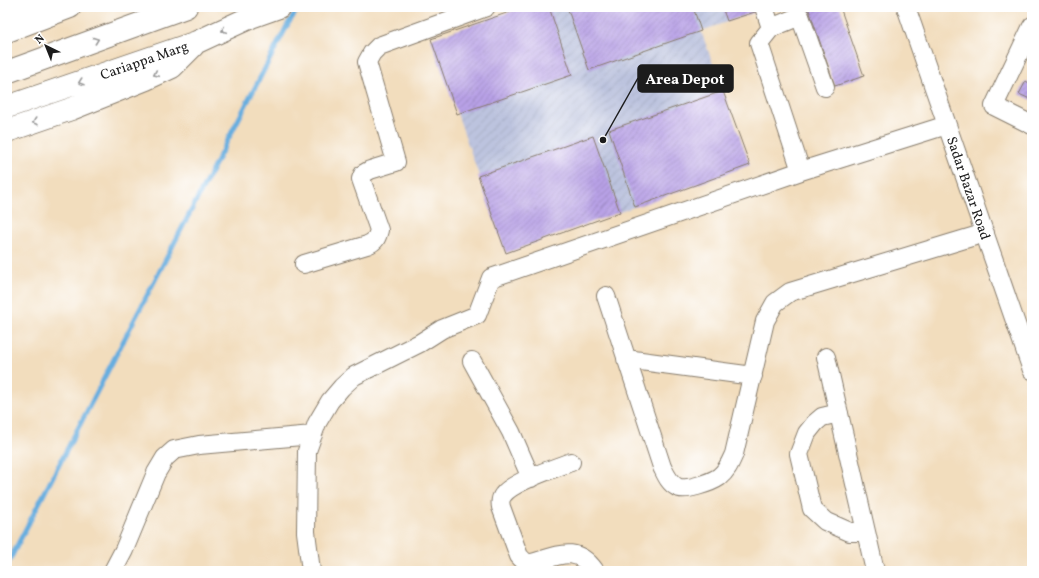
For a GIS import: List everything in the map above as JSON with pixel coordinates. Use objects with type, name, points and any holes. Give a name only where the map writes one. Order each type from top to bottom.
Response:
[{"type":"main road","points":[[7,31],[70,7]]},
{"type":"main road","points":[[7,72],[186,7]]},
{"type":"main road","name":"Cariappa Marg","points":[[7,107],[197,42],[279,7]]},
{"type":"main road","points":[[7,131],[71,109],[172,67],[197,42]]},
{"type":"street","points":[[7,16],[35,7]]},
{"type":"street","points":[[304,264],[367,245],[373,242],[377,237],[378,230],[361,179],[363,174],[370,170],[396,162],[367,62],[372,53],[379,46],[486,7]]},
{"type":"street","points":[[764,7],[771,28]]},
{"type":"street","name":"Sadar Bazar Road","points":[[906,7],[1032,370]]},
{"type":"street","points":[[801,172],[759,43],[771,28],[798,12],[825,87]]},
{"type":"street","points":[[1032,26],[994,106],[1032,125]]},
{"type":"street","points":[[311,571],[306,525],[307,451],[316,424],[330,401],[354,376],[420,343],[442,329],[477,315],[491,278],[801,172],[947,125]]},
{"type":"street","points":[[606,296],[662,467],[669,481],[678,488],[689,488],[718,478],[729,467],[734,454],[765,321],[775,303],[790,292],[984,232]]},
{"type":"street","points":[[826,357],[875,571]]},
{"type":"street","points":[[626,359],[753,376]]},
{"type":"street","points":[[472,361],[511,432],[531,478]]},
{"type":"street","points":[[839,413],[822,417],[815,423],[806,433],[799,454],[812,509],[825,521],[850,532],[866,532]]},
{"type":"street","points":[[113,571],[124,550],[156,473],[165,458],[174,450],[199,445],[313,435]]},
{"type":"street","points":[[572,462],[531,478],[510,489],[503,494],[500,500],[501,507],[519,556],[524,561],[530,563],[563,554],[572,554],[580,557],[595,571]]},
{"type":"shaded area","points":[[524,7],[753,7],[755,12],[701,31],[750,165],[506,253],[431,39]]},
{"type":"building","points":[[524,7],[549,7],[572,75],[457,114],[431,39]]},
{"type":"building","points":[[567,7],[693,7],[701,31],[589,70]]},
{"type":"building","points":[[722,7],[753,7],[755,12],[727,21]]},
{"type":"building","points":[[808,7],[840,7],[864,76],[835,86]]},
{"type":"building","points":[[1032,77],[1032,100],[1019,94],[1026,81],[1029,83]]},
{"type":"building","points":[[723,91],[750,165],[635,207],[609,130]]},
{"type":"building","points":[[593,136],[620,212],[506,253],[478,176]]},
{"type":"waterway","points":[[7,565],[288,24],[299,7]]},
{"type":"place","name":"Area Depot","points":[[603,140]]}]
